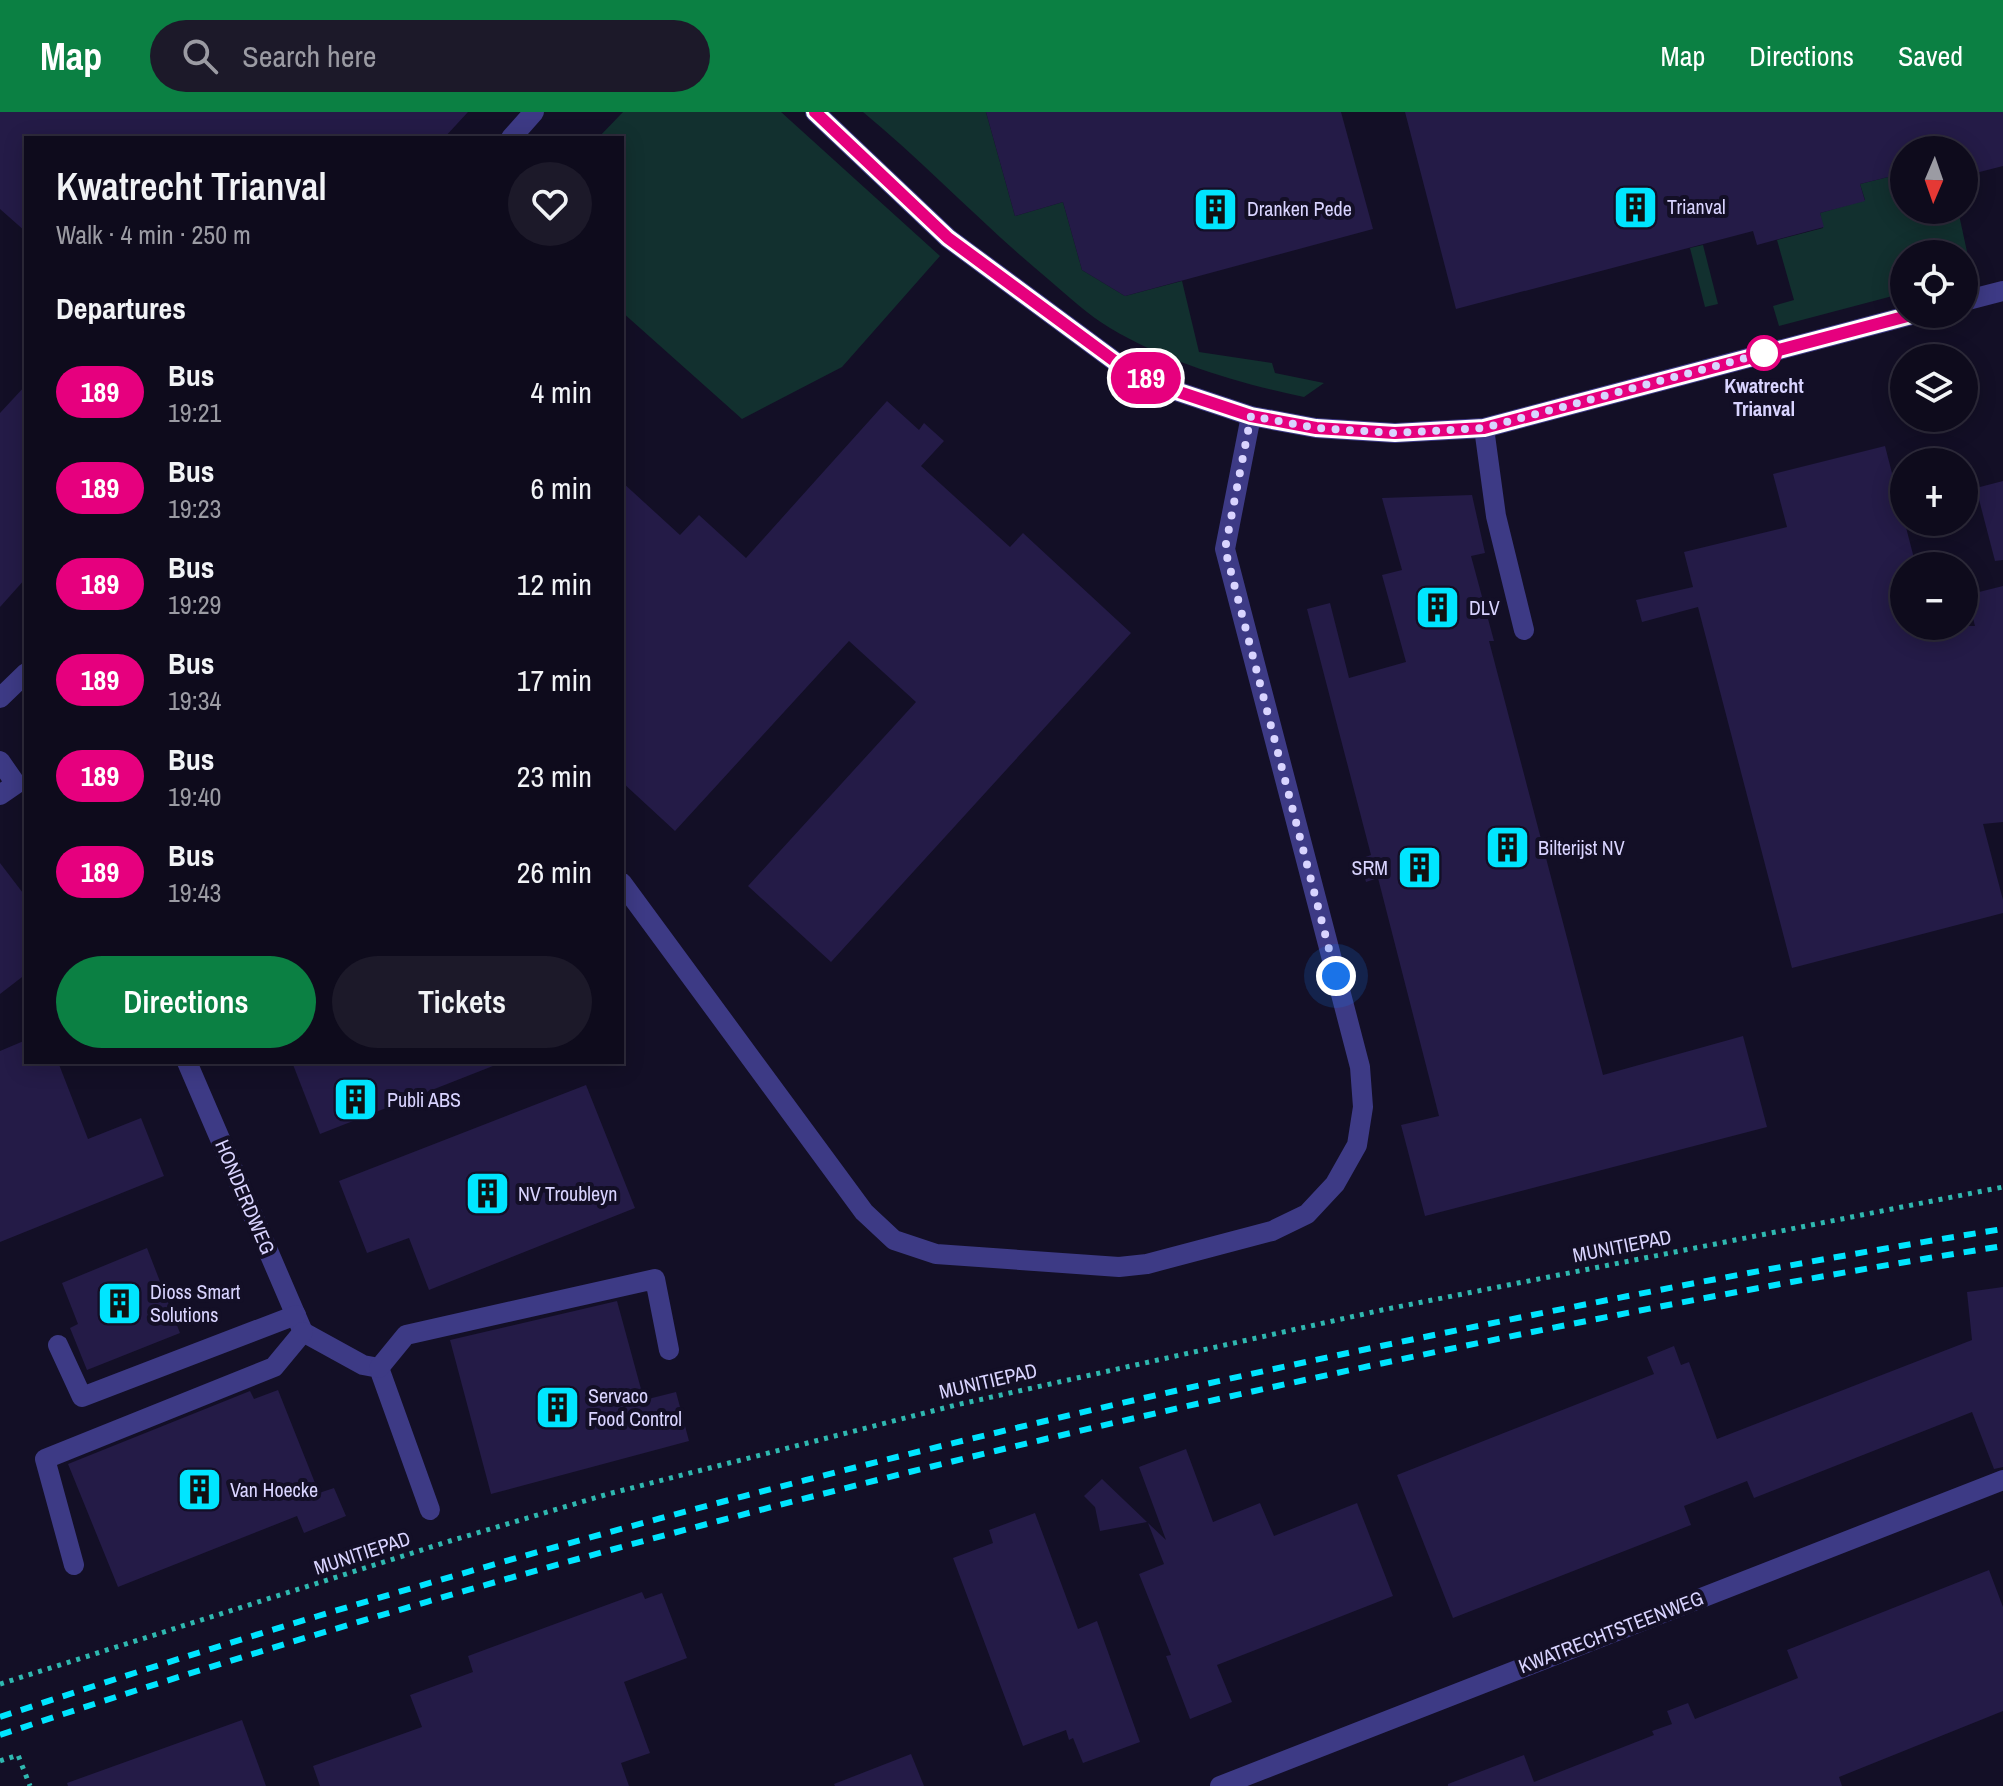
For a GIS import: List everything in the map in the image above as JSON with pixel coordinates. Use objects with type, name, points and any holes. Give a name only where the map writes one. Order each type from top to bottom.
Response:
[{"type":"street","points":[[513,136],[534,112]]},
{"type":"street","points":[[815,112],[948,238],[1124,368],[1170,389],[1251,416],[1316,428],[1395,433],[1484,428],[1890,321]]},
{"type":"street","points":[[1978,297],[2003,291]]},
{"type":"street","points":[[624,886],[864,1212],[894,1240],[936,1254],[1119,1267],[1147,1264],[1272,1231],[1307,1214],[1335,1184],[1357,1145],[1363,1107],[1352,1037],[1225,549],[1251,416]]},
{"type":"street","points":[[1484,428],[1496,516],[1524,630]]},
{"type":"street","points":[[0,698],[24,675]]},
{"type":"street","points":[[0,761],[14,791]]},
{"type":"street","name":"HONDERDWEG","points":[[188,1064],[299,1324]]},
{"type":"street","points":[[379,1368],[406,1335],[655,1279],[669,1350]]},
{"type":"street","points":[[58,1345],[82,1397],[299,1324]]},
{"type":"street","points":[[299,1324],[363,1365],[379,1368]]},
{"type":"street","points":[[74,1565],[45,1459],[274,1367],[299,1324]]},
{"type":"street","points":[[379,1368],[430,1510]]},
{"type":"street","name":"KWATRECHTSTEENWEG","points":[[1220,1786],[2003,1480]]},
{"type":"path","name":"MUNITIEPAD","points":[[0,1684],[579,1503],[956,1405],[1382,1310],[2003,1187]]},
{"type":"path","points":[[0,1761],[18,1755],[30,1786]]},
{"type":"green space","points":[[623,112],[781,112],[940,256],[842,367],[742,419],[624,314],[624,136],[600,136]]},
{"type":"green space","points":[[863,112],[986,112],[1015,216],[1063,202],[1082,270],[1125,296],[1182,281],[1199,352],[1272,363],[1275,373],[1324,383],[1304,397],[1254,385],[1180,362],[1110,328],[1024,259]]},
{"type":"green space","points":[[1890,176],[1890,224],[1961,224],[1964,240],[1890,240],[1890,297],[1779,326],[1773,306],[1794,300],[1777,240],[1823,228],[1820,213],[1865,200],[1860,184]]},
{"type":"green space","points":[[1703,245],[1718,304],[1705,307],[1690,248]]},
{"type":"building","points":[[0,112],[468,112],[446,136],[24,136],[24,230],[0,209]]},
{"type":"building","name":"Dranken Pede","points":[[986,112],[1341,112],[1373,229],[1125,296],[1082,270],[1063,202],[1015,216]]},
{"type":"building","name":"Trianval","points":[[1405,112],[2003,112],[2003,166],[1978,172],[1978,136],[1890,136],[1890,176],[1860,184],[1865,201],[1820,213],[1824,227],[1757,245],[1753,231],[1456,309]]},
{"type":"building","points":[[24,387],[24,580],[0,607],[0,413]]},
{"type":"building","points":[[887,401],[919,430],[924,423],[944,441],[921,466],[1010,547],[1023,533],[1131,633],[831,962],[748,886],[916,702],[849,641],[675,831],[624,784],[624,484],[680,535],[699,515],[746,558]]},
{"type":"building","points":[[1885,446],[1890,465],[1890,536],[1908,536],[1912,552],[1890,552],[1890,640],[1978,640],[1978,592],[2003,586],[2003,822],[1983,824],[2003,900],[2003,913],[1792,968],[1698,607],[1642,622],[1636,600],[1693,587],[1684,552],[1787,527],[1773,474]]},
{"type":"building","points":[[2003,481],[2003,560],[1995,561],[1978,487]]},
{"type":"building","points":[[1472,495],[1485,553],[1471,556],[1494,641],[1489,641],[1603,1075],[1743,1036],[1767,1127],[1425,1216],[1401,1125],[1439,1116],[1378,878],[1366,882],[1360,859],[1371,855],[1307,609],[1330,603],[1349,678],[1406,662],[1382,575],[1402,570],[1382,498]]},
{"type":"building","points":[[0,863],[24,894],[24,976],[0,994]]},
{"type":"building","points":[[24,1041],[24,1064],[59,1064],[88,1139],[141,1118],[164,1176],[0,1242],[0,1051]]},
{"type":"building","name":"Publi ABS","points":[[293,1064],[498,1064],[320,1134]]},
{"type":"building","name":"NV Troubleyn","points":[[586,1085],[635,1208],[429,1290],[409,1238],[367,1253],[339,1181]]},
{"type":"building","name":"Dioss Smart Solutions","points":[[147,1248],[180,1333],[87,1370],[70,1328],[78,1324],[62,1283]]},
{"type":"building","points":[[2003,1287],[2003,1467],[1994,1469],[1972,1412],[1754,1498],[1747,1481],[1684,1506],[1691,1525],[1453,1618],[1397,1475],[1654,1374],[1647,1357],[1674,1346],[1681,1365],[1689,1362],[1717,1439],[1972,1340],[1967,1292]]},
{"type":"building","name":"Servaco Food Control","points":[[617,1301],[644,1400],[676,1392],[689,1441],[491,1494],[450,1340]]},
{"type":"building","name":"Van Hoecke","points":[[278,1390],[319,1493],[334,1488],[346,1516],[304,1533],[297,1516],[118,1587],[68,1464],[250,1391],[254,1399]]},
{"type":"building","points":[[1186,1449],[1213,1522],[1260,1503],[1274,1536],[1357,1503],[1393,1596],[1217,1665],[1232,1702],[1190,1719],[1166,1656],[1171,1655],[1139,1574],[1164,1564],[1148,1523],[1166,1540],[1139,1467]]},
{"type":"building","points":[[1102,1479],[1147,1522],[1100,1531],[1095,1507],[1084,1496]]},
{"type":"building","points":[[1035,1513],[1078,1629],[1097,1621],[1140,1742],[1083,1763],[1073,1738],[1069,1740],[1066,1730],[1023,1746],[953,1558],[993,1543],[989,1530]]},
{"type":"building","points":[[1989,1570],[2003,1607],[2003,1711],[1839,1777],[1842,1786],[1448,1786],[1524,1755],[1534,1782],[1654,1735],[1652,1731],[1672,1724],[1667,1711],[1688,1703],[1695,1719],[1798,1678],[1787,1650]]},
{"type":"building","points":[[642,1592],[645,1599],[662,1593],[687,1658],[624,1682],[650,1753],[621,1763],[629,1786],[320,1786],[313,1766],[422,1727],[410,1695],[473,1672],[468,1656]]},
{"type":"building","points":[[242,1720],[266,1786],[68,1786],[67,1783]]},
{"type":"building","points":[[911,1754],[924,1786],[834,1784]]},
{"type":"railway","points":[[0,1717],[341,1609],[513,1559],[1032,1424],[1536,1314],[1769,1269],[2003,1229]]},
{"type":"railway","points":[[0,1735],[464,1591],[620,1547],[934,1466],[1250,1392],[1531,1332],[1720,1295],[2003,1246]]},
{"type":"bus line","name":"189","points":[[815,112],[948,238],[1124,368],[1170,389],[1251,416],[1316,428],[1395,433],[1484,428],[1890,321]]},
{"type":"place","name":"Trianval","points":[[1636,207]]},
{"type":"place","name":"Dranken Pede","points":[[1216,209]]},
{"type":"place","name":"Kwatrecht Trianval","points":[[1764,353]]},
{"type":"place","name":"DLV","points":[[1438,608]]},
{"type":"place","name":"Bilterijst NV","points":[[1507,848]]},
{"type":"place","name":"SRM","points":[[1419,868]]},
{"type":"place","name":"Publi ABS","points":[[356,1100]]},
{"type":"place","name":"NV Troubleyn","points":[[487,1194]]},
{"type":"place","name":"Dioss Smart Solutions","points":[[119,1304]]},
{"type":"place","name":"Servaco Food Control","points":[[557,1407]]},
{"type":"place","name":"Van Hoecke","points":[[199,1490]]},
{"type":"route","points":[[1336,976],[1225,549],[1251,416],[1316,428],[1395,433],[1484,428],[1768,352],[1764,353]]}]
